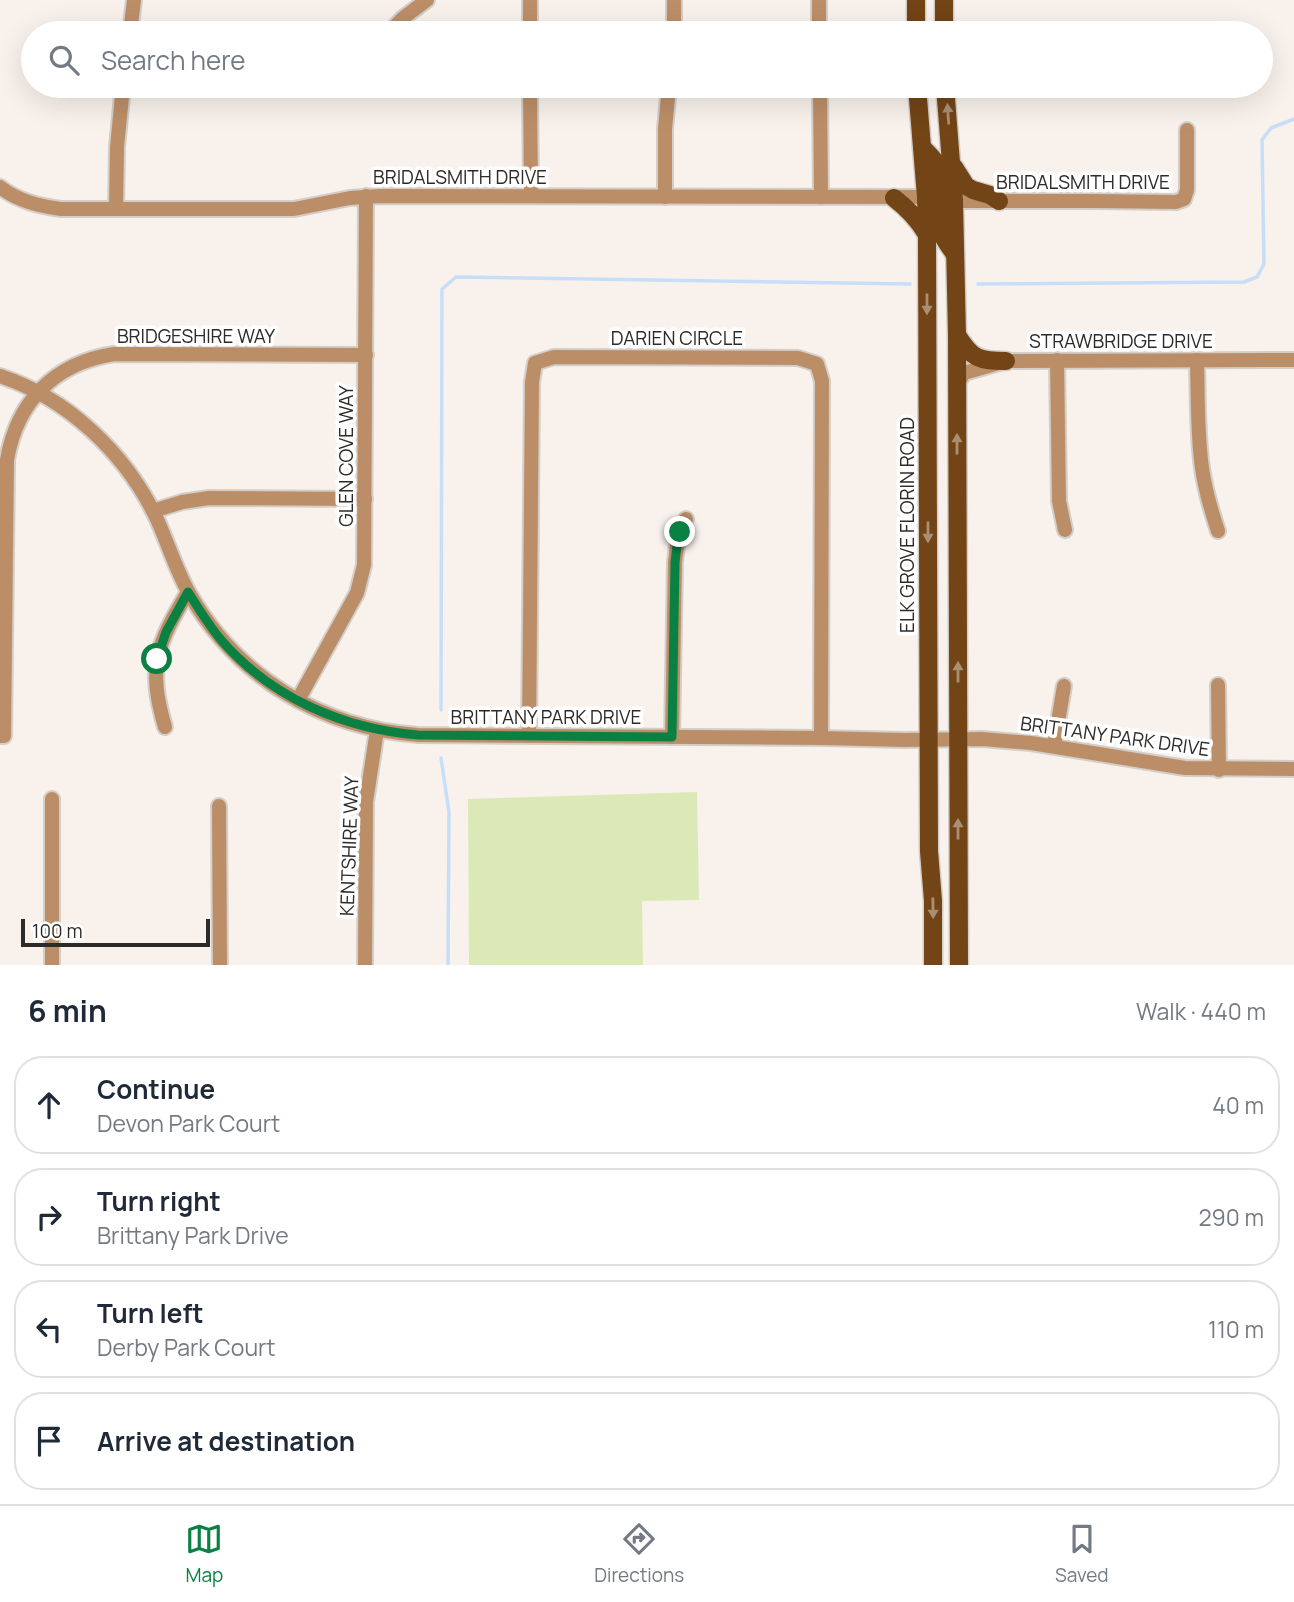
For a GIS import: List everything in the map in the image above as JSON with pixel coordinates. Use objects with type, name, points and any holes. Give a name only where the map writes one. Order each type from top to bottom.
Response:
[{"type":"main road","points":[[916,0],[916,21]]},
{"type":"main road","points":[[944,0],[944,21]]},
{"type":"main road","name":"ELK GROVE FLORIN ROAD","points":[[918,98],[927,236],[929,851],[933,901],[933,965]]},
{"type":"main road","points":[[947,98],[956,256],[959,965]]},
{"type":"main road","points":[[922,148],[938,166],[941,188],[946,196],[954,201]]},
{"type":"main road","points":[[951,164],[966,186],[999,201]]},
{"type":"main road","points":[[926,197],[936,203],[941,214],[942,234],[956,256]]},
{"type":"main road","points":[[894,198],[919,220],[927,236]]},
{"type":"main road","points":[[957,335],[975,357],[984,361],[1006,361]]},
{"type":"street","points":[[131,21],[134,0]]},
{"type":"street","points":[[400,21],[427,0]]},
{"type":"street","points":[[530,0],[530,21]]},
{"type":"street","points":[[674,0],[674,21]]},
{"type":"street","points":[[819,0],[819,21]]},
{"type":"street","points":[[116,209],[117,147],[122,98]]},
{"type":"street","points":[[530,98],[531,196]]},
{"type":"street","points":[[665,197],[668,98]]},
{"type":"street","points":[[820,98],[821,197]]},
{"type":"street","name":"BRIDALSMITH DRIVE","points":[[954,201],[1176,202],[1184,199],[1187,190],[1187,130]]},
{"type":"street","name":"BRIDALSMITH DRIVE","points":[[0,187],[18,198],[61,209],[294,209],[366,196],[926,197]]},
{"type":"street","name":"GLEN COVE WAY","points":[[298,700],[357,593],[362,579],[365,550],[366,196]]},
{"type":"street","name":"BRIDGESHIRE WAY","points":[[0,736],[4,736],[7,460],[19,420],[38,393],[72,366],[114,354],[366,355]]},
{"type":"street","name":"DARIEN CIRCLE","points":[[528,736],[532,382],[535,363],[554,356],[798,358],[817,364],[822,381],[821,738]]},
{"type":"street","points":[[1057,360],[1059,501],[1065,530]]},
{"type":"street","points":[[1197,360],[1202,469],[1218,531]]},
{"type":"street","name":"STRAWBRIDGE DRIVE","points":[[956,386],[964,373],[1006,361],[1294,360]]},
{"type":"street","name":"BRITTANY PARK DRIVE","points":[[0,376],[38,393],[67,411],[116,456],[153,511],[188,592],[204,617],[244,663],[267,682],[338,719],[377,730],[418,735],[1001,740],[1185,768],[1294,769]]},
{"type":"street","points":[[153,511],[182,502],[209,498],[365,499]]},
{"type":"street","points":[[672,737],[675,562],[686,519]]},
{"type":"street","points":[[165,727],[156,688],[157,659],[166,632],[188,592]]},
{"type":"street","points":[[1218,685],[1219,770]]},
{"type":"street","points":[[1054,746],[1063,687]]},
{"type":"street","name":"KENTSHIRE WAY","points":[[365,965],[366,802],[377,730]]},
{"type":"street","points":[[52,799],[52,965]]},
{"type":"street","points":[[219,806],[220,965]]},
{"type":"green space","points":[[697,792],[699,900],[642,901],[643,965],[469,965],[468,799]]},
{"type":"waterway","points":[[978,284],[1244,282],[1257,277],[1264,264],[1262,140],[1271,128],[1294,119]]},
{"type":"waterway","points":[[441,710],[442,289],[456,277],[910,284]]},
{"type":"waterway","points":[[441,758],[449,812],[448,965]]},
{"type":"route","points":[[157,659],[166,632],[188,592],[223,641],[267,682],[314,709],[357,725],[418,735],[672,737],[675,562],[680,532]]}]
